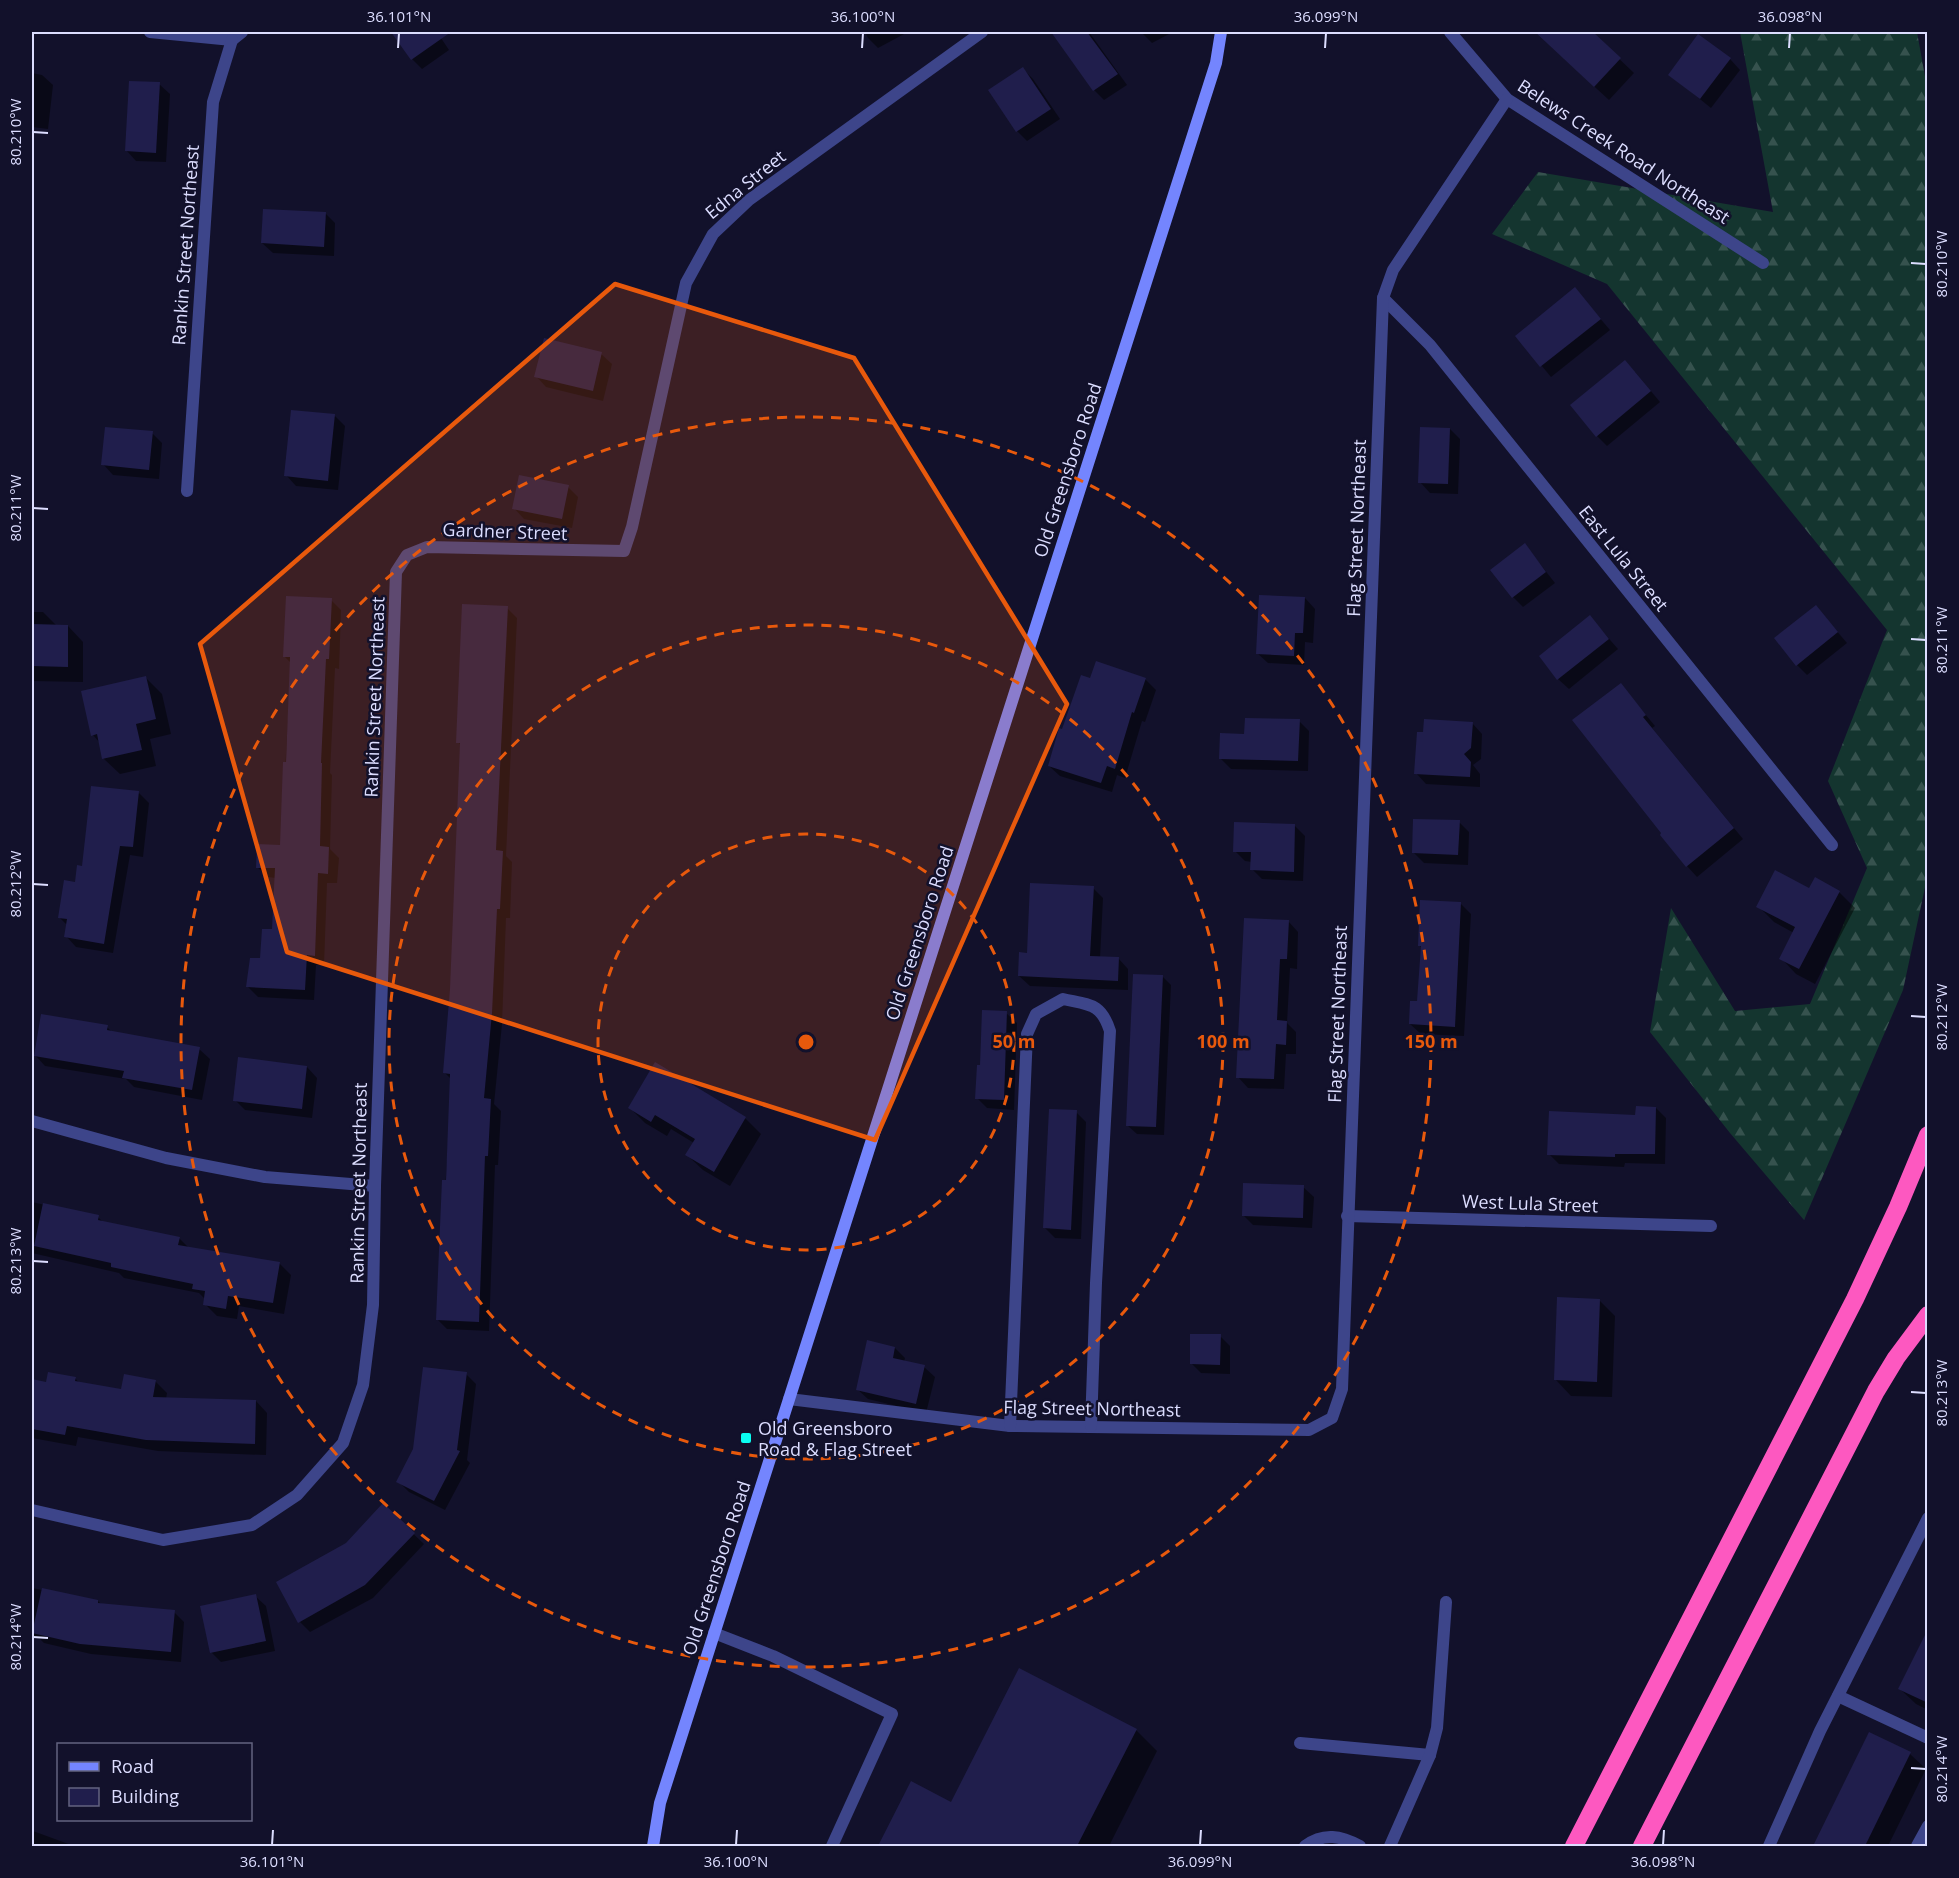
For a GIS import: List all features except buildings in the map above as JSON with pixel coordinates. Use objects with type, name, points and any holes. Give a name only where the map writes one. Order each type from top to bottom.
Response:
[{"type":"highway","points":[[1574,1846],[1855,1299],[1898,1207],[1928,1135]]},
{"type":"highway","points":[[1642,1846],[1876,1390],[1928,1315]]},
{"type":"street","points":[[150,32],[237,36]]},
{"type":"street","name":"Edna Street","points":[[624,551],[632,527],[686,283],[713,234],[749,200],[981,32]]},
{"type":"street","name":"Old Greensboro Road","points":[[653,1846],[660,1803],[1212,75],[1221,32]]},
{"type":"street","name":"Belews Creek Road Northeast","points":[[1450,32],[1508,99],[1763,263]]},
{"type":"street","name":"Rankin Street Northeast","points":[[187,491],[213,102],[237,36]]},
{"type":"street","name":"Flag Street Northeast","points":[[789,1399],[1010,1426],[1309,1430],[1332,1418],[1342,1389],[1383,298],[1393,270],[1508,99]]},
{"type":"street","name":"East Lula Street","points":[[1383,298],[1430,345],[1832,845]]},
{"type":"street","name":"Gardner Street","points":[[396,572],[407,555],[427,547],[624,551]]},
{"type":"street","name":"Rankin Street Northeast","points":[[32,1510],[163,1540],[252,1525],[297,1495],[343,1443],[363,1385],[373,1305],[396,572]]},
{"type":"street","points":[[1010,1426],[1027,1034],[1036,1014],[1064,999],[1091,1005],[1105,1016],[1110,1032],[1096,1283],[1091,1426]]},
{"type":"street","points":[[32,1121],[188,1163],[265,1177],[375,1186]]},
{"type":"street","name":"West Lula Street","points":[[1347,1216],[1711,1226]]},
{"type":"street","points":[[1769,1846],[1838,1696],[1928,1518]]},
{"type":"street","points":[[1390,1846],[1430,1755],[1437,1728],[1446,1602]]},
{"type":"street","points":[[714,1633],[773,1656],[892,1714],[832,1846]]},
{"type":"street","points":[[1838,1696],[1928,1738]]},
{"type":"street","points":[[1300,1743],[1430,1755]]},
{"type":"street","points":[[1917,1846],[1928,1826]]},
{"type":"street","points":[[1305,1846],[1316,1839],[1331,1836],[1345,1838],[1360,1846]]},
{"type":"highlighted area","points":[[615,284],[854,358],[1067,704],[875,1140],[287,952],[200,644]]},
{"type":"green space","points":[[1740,32],[1917,32],[1928,93],[1927,878],[1903,990],[1804,1220],[1730,1133],[1650,1032],[1671,908],[1735,1011],[1810,1004],[1867,868],[1828,781],[1887,630],[1607,284],[1492,234],[1538,172],[1773,212]]},
{"type":"place","name":"Old Greensboro Road & Flag Street","points":[[746,1438]]}]
